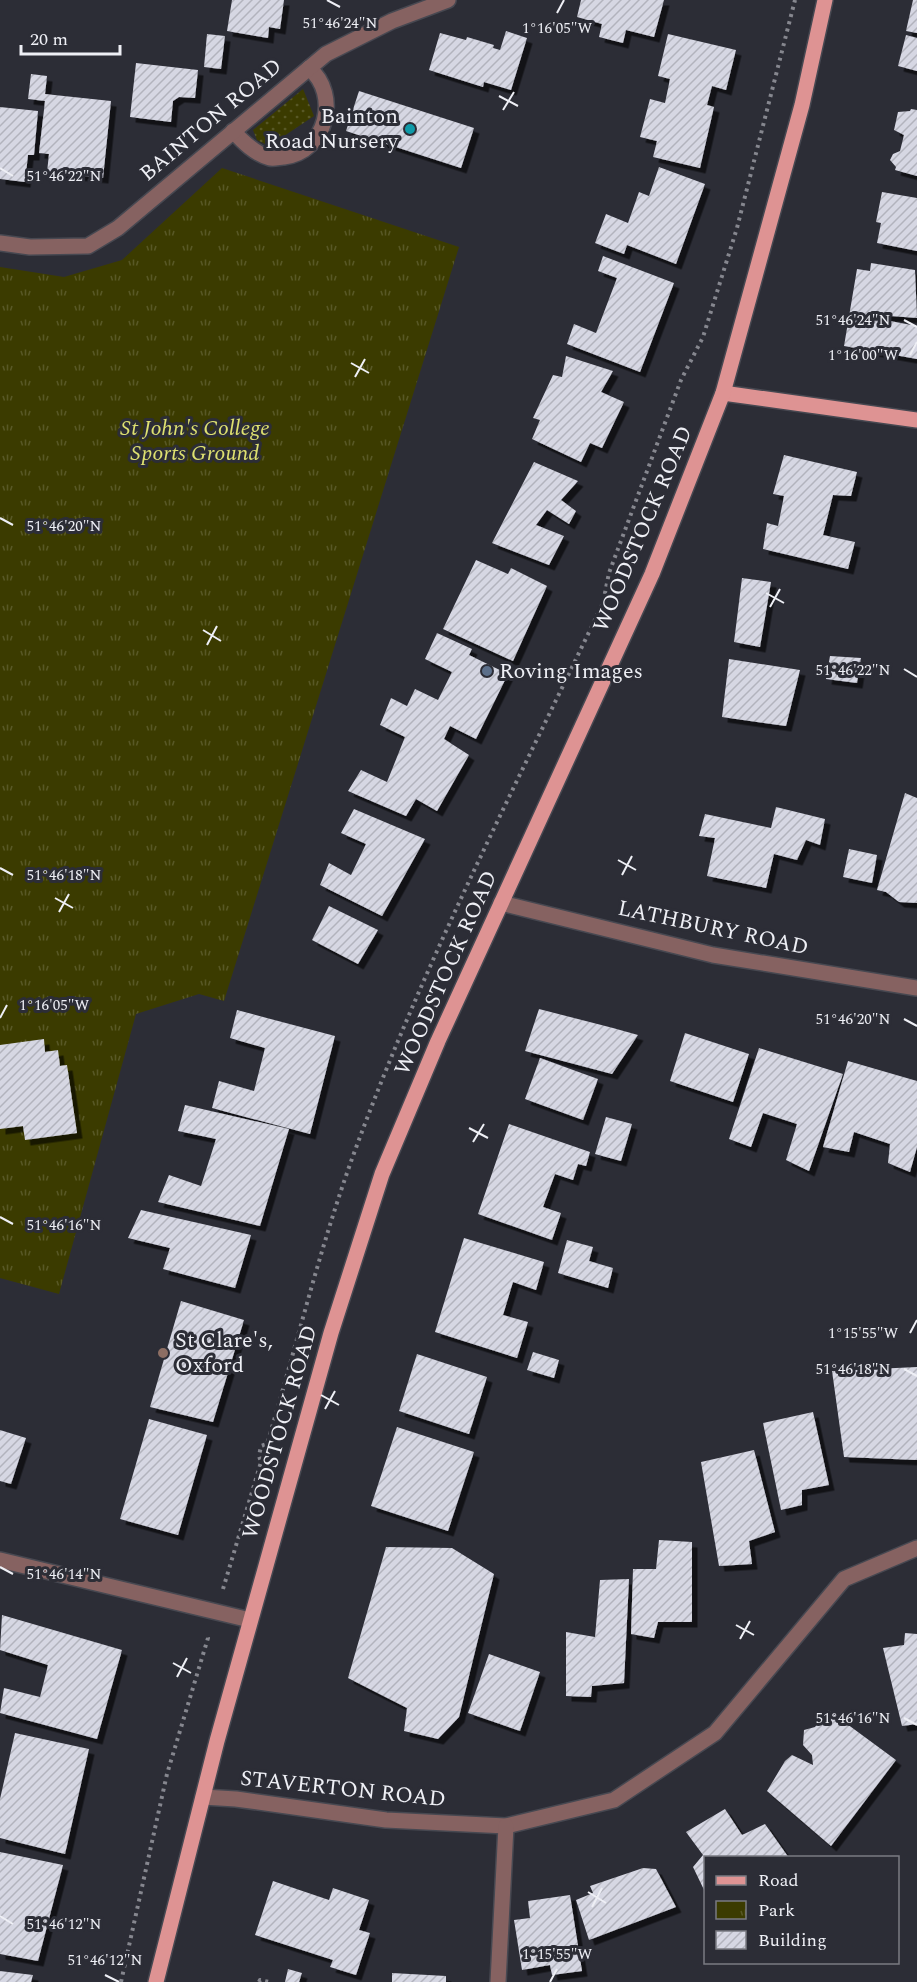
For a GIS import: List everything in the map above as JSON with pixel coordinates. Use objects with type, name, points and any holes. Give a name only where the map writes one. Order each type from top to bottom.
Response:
[{"type":"main road","name":"WOODSTOCK ROAD","points":[[156,1982],[250,1620],[331,1332],[382,1174],[438,1041],[652,574],[723,393],[802,105],[825,0]]},
{"type":"main road","points":[[723,393],[917,420]]},
{"type":"street","name":"BAINTON ROAD","points":[[0,243],[30,247],[87,246],[118,228],[326,54],[392,21],[448,0]]},
{"type":"street","points":[[233,131],[248,147],[271,158],[297,155],[314,143],[325,123],[326,102],[322,84],[309,68]]},
{"type":"street","name":"LATHBURY ROAD","points":[[501,903],[713,955],[917,988]]},
{"type":"street","name":"STAVERTON ROAD","points":[[203,1797],[236,1799],[386,1820],[506,1826],[614,1800],[715,1733],[844,1579],[917,1548]]},
{"type":"street","points":[[0,1560],[250,1620]]},
{"type":"street","points":[[498,1982],[506,1826]]},
{"type":"path","points":[[221,1596],[261,1462],[258,1456],[261,1446],[267,1444],[319,1255],[353,1155],[413,1005],[603,603],[609,573],[681,380],[703,337],[737,228],[795,0]]},
{"type":"path","points":[[121,1982],[167,1774],[208,1638],[205,1628]]},
{"type":"path","points":[[259,1982],[260,1980],[269,1982]]},
{"type":"green space","points":[[303,89],[314,116],[269,146],[257,140],[253,130]]},
{"type":"green space","name":"St John's College Sports Ground","points":[[222,168],[459,247],[224,1001],[199,994],[136,1014],[59,1294],[0,1278],[0,267],[64,277],[122,260]]},
{"type":"building","points":[[232,0],[284,0],[280,29],[269,27],[268,38],[227,31]]},
{"type":"building","points":[[581,0],[664,0],[654,37],[626,30],[623,43],[599,37],[602,24],[577,17]]},
{"type":"building","points":[[913,0],[917,0],[917,33],[906,31]]},
{"type":"building","points":[[506,31],[527,38],[511,90],[484,82],[483,87],[429,70],[440,33],[466,40],[467,37],[494,45],[493,48],[500,50]]},
{"type":"building","points":[[207,34],[225,36],[221,69],[204,67]]},
{"type":"building","points":[[668,34],[736,50],[726,90],[712,86],[707,105],[714,107],[700,168],[653,157],[657,141],[640,137],[650,99],[665,103],[670,79],[658,76]]},
{"type":"building","points":[[906,35],[917,38],[917,71],[898,66]]},
{"type":"building","points":[[136,63],[198,70],[195,98],[179,97],[173,101],[171,122],[130,117]]},
{"type":"building","points":[[31,74],[47,76],[45,94],[111,101],[103,178],[47,172],[49,154],[39,153],[45,101],[28,99]]},
{"type":"building","name":"Bainton Road Nursery","points":[[359,91],[474,128],[461,168],[346,131]]},
{"type":"building","points":[[0,107],[38,111],[34,155],[28,155],[25,182],[0,179]]},
{"type":"building","points":[[917,110],[917,176],[895,170],[896,167],[890,160],[893,154],[900,151],[904,135],[894,130],[898,112]]},
{"type":"building","points":[[659,167],[705,184],[676,264],[627,245],[624,254],[595,243],[606,214],[628,223],[639,192],[649,196]]},
{"type":"building","points":[[882,192],[917,198],[917,251],[877,243],[881,223],[876,222]]},
{"type":"building","points":[[603,256],[674,283],[640,372],[567,344],[574,324],[596,333],[617,278],[598,271]]},
{"type":"building","points":[[871,263],[915,270],[917,318],[891,316],[890,321],[917,326],[917,359],[844,346],[857,269],[870,271]]},
{"type":"building","points":[[566,356],[613,371],[601,392],[624,402],[602,448],[590,443],[581,462],[532,439],[540,420],[533,418],[553,375],[562,377]]},
{"type":"building","points":[[784,455],[857,472],[851,496],[833,495],[823,535],[855,542],[848,569],[763,549],[767,523],[778,526],[784,496],[773,494]]},
{"type":"building","points":[[534,462],[578,481],[561,500],[576,511],[569,524],[547,510],[536,525],[564,536],[549,565],[492,543]]},
{"type":"building","points":[[476,560],[508,574],[511,568],[547,586],[513,661],[443,629]]},
{"type":"building","points":[[742,578],[771,582],[760,647],[734,642]]},
{"type":"building","points":[[437,633],[472,649],[469,655],[508,674],[476,739],[450,726],[444,739],[469,755],[437,811],[416,799],[406,816],[348,791],[361,770],[387,782],[405,737],[380,725],[391,698],[407,706],[415,689],[438,700],[452,672],[425,659]]},
{"type":"building","points":[[830,656],[861,658],[857,683],[826,679]]},
{"type":"building","points":[[729,659],[800,670],[786,726],[722,717]]},
{"type":"building","points":[[905,793],[917,798],[917,903],[899,902],[886,892],[877,890]]},
{"type":"building","points":[[776,807],[825,819],[820,845],[806,840],[797,860],[774,854],[766,888],[707,876],[715,838],[699,836],[705,814],[771,828]]},
{"type":"building","points":[[354,809],[425,839],[382,916],[320,885],[329,863],[351,875],[366,844],[341,833]]},
{"type":"building","points":[[849,849],[877,855],[872,883],[843,877]]},
{"type":"building","points":[[329,906],[378,930],[358,964],[312,940]]},
{"type":"building","points":[[539,1009],[638,1035],[612,1074],[525,1051]]},
{"type":"building","points":[[237,1010],[335,1036],[310,1134],[212,1108],[219,1081],[254,1091],[265,1048],[230,1038]]},
{"type":"building","points":[[685,1033],[749,1054],[733,1102],[670,1081]]},
{"type":"building","points":[[44,1039],[45,1052],[58,1050],[60,1066],[67,1065],[77,1133],[25,1140],[23,1126],[0,1129],[0,1045]]},
{"type":"building","points":[[759,1048],[843,1074],[809,1171],[786,1160],[797,1124],[763,1113],[751,1147],[729,1139]]},
{"type":"building","points":[[540,1058],[598,1079],[583,1120],[525,1099]]},
{"type":"building","points":[[848,1061],[917,1081],[917,1147],[910,1172],[888,1163],[890,1144],[854,1132],[849,1152],[823,1147]]},
{"type":"building","points":[[185,1105],[289,1129],[260,1226],[158,1202],[169,1175],[201,1186],[216,1139],[178,1131]]},
{"type":"building","points":[[606,1117],[632,1124],[621,1161],[595,1154]]},
{"type":"building","points":[[509,1124],[590,1152],[586,1166],[578,1164],[573,1180],[555,1174],[543,1207],[561,1213],[552,1240],[478,1214]]},
{"type":"building","points":[[141,1210],[251,1235],[235,1288],[163,1269],[170,1248],[128,1238]]},
{"type":"building","points":[[464,1238],[544,1262],[536,1290],[513,1282],[503,1315],[528,1322],[517,1358],[435,1332]]},
{"type":"building","points":[[567,1240],[593,1247],[589,1261],[613,1268],[608,1288],[558,1273]]},
{"type":"building","points":[[181,1301],[244,1320],[213,1422],[150,1407]]},
{"type":"building","points":[[533,1352],[559,1360],[554,1378],[527,1370]]},
{"type":"building","points":[[417,1354],[487,1377],[469,1434],[399,1411]]},
{"type":"building","points":[[917,1367],[917,1460],[844,1457],[832,1371]]},
{"type":"building","points":[[813,1412],[829,1485],[802,1490],[802,1505],[781,1510],[763,1423]]},
{"type":"building","points":[[149,1419],[207,1435],[178,1535],[120,1519]]},
{"type":"building","points":[[397,1427],[474,1452],[448,1531],[371,1506]]},
{"type":"building","points":[[0,1430],[26,1438],[11,1484],[0,1481]]},
{"type":"building","points":[[754,1450],[775,1532],[749,1541],[752,1564],[719,1566],[701,1462]]},
{"type":"building","points":[[659,1540],[692,1542],[692,1622],[658,1622],[654,1638],[631,1634],[633,1569],[656,1569]]},
{"type":"building","points":[[386,1547],[452,1548],[494,1574],[459,1717],[438,1739],[404,1731],[407,1708],[348,1678]]},
{"type":"building","points":[[629,1579],[624,1683],[592,1686],[591,1697],[566,1696],[566,1632],[595,1637],[600,1580]]},
{"type":"building","points":[[2,1615],[122,1650],[97,1739],[0,1713],[4,1688],[40,1697],[48,1665],[0,1650]]},
{"type":"building","points":[[905,1633],[917,1634],[917,1724],[902,1726],[883,1648],[904,1645]]},
{"type":"building","points":[[489,1654],[540,1672],[520,1731],[468,1713]]},
{"type":"building","points":[[828,1710],[896,1760],[831,1846],[767,1791],[785,1761],[792,1755],[813,1765],[812,1755],[803,1745],[804,1730],[815,1727]]},
{"type":"building","points":[[15,1733],[89,1749],[65,1854],[0,1838],[0,1799]]},
{"type":"building","points":[[725,1809],[742,1835],[765,1824],[788,1856],[704,1856],[704,1890],[693,1867],[703,1855],[686,1832]]},
{"type":"building","points":[[0,1852],[63,1865],[38,1961],[0,1954]]},
{"type":"building","points":[[643,1868],[656,1869],[676,1907],[589,1940],[576,1900],[593,1893],[590,1886]]},
{"type":"building","points":[[273,1881],[329,1900],[333,1888],[369,1900],[359,1930],[370,1933],[356,1975],[330,1967],[333,1960],[255,1935]]},
{"type":"building","points":[[570,1895],[582,1971],[552,1975],[550,1965],[522,1970],[514,1920],[530,1918],[528,1901]]},
{"type":"building","points":[[288,1969],[302,1973],[299,1982],[285,1982]]},
{"type":"building","points":[[0,1971],[33,1975],[31,1982],[0,1982]]},
{"type":"building","points":[[392,1973],[446,1976],[446,1982],[392,1982]]},
{"type":"place","name":"Bainton Road Nursery","points":[[410,129]]},
{"type":"place","name":"Roving Images","points":[[487,671]]},
{"type":"place","name":"St Clare's, Oxford","points":[[163,1353]]}]
